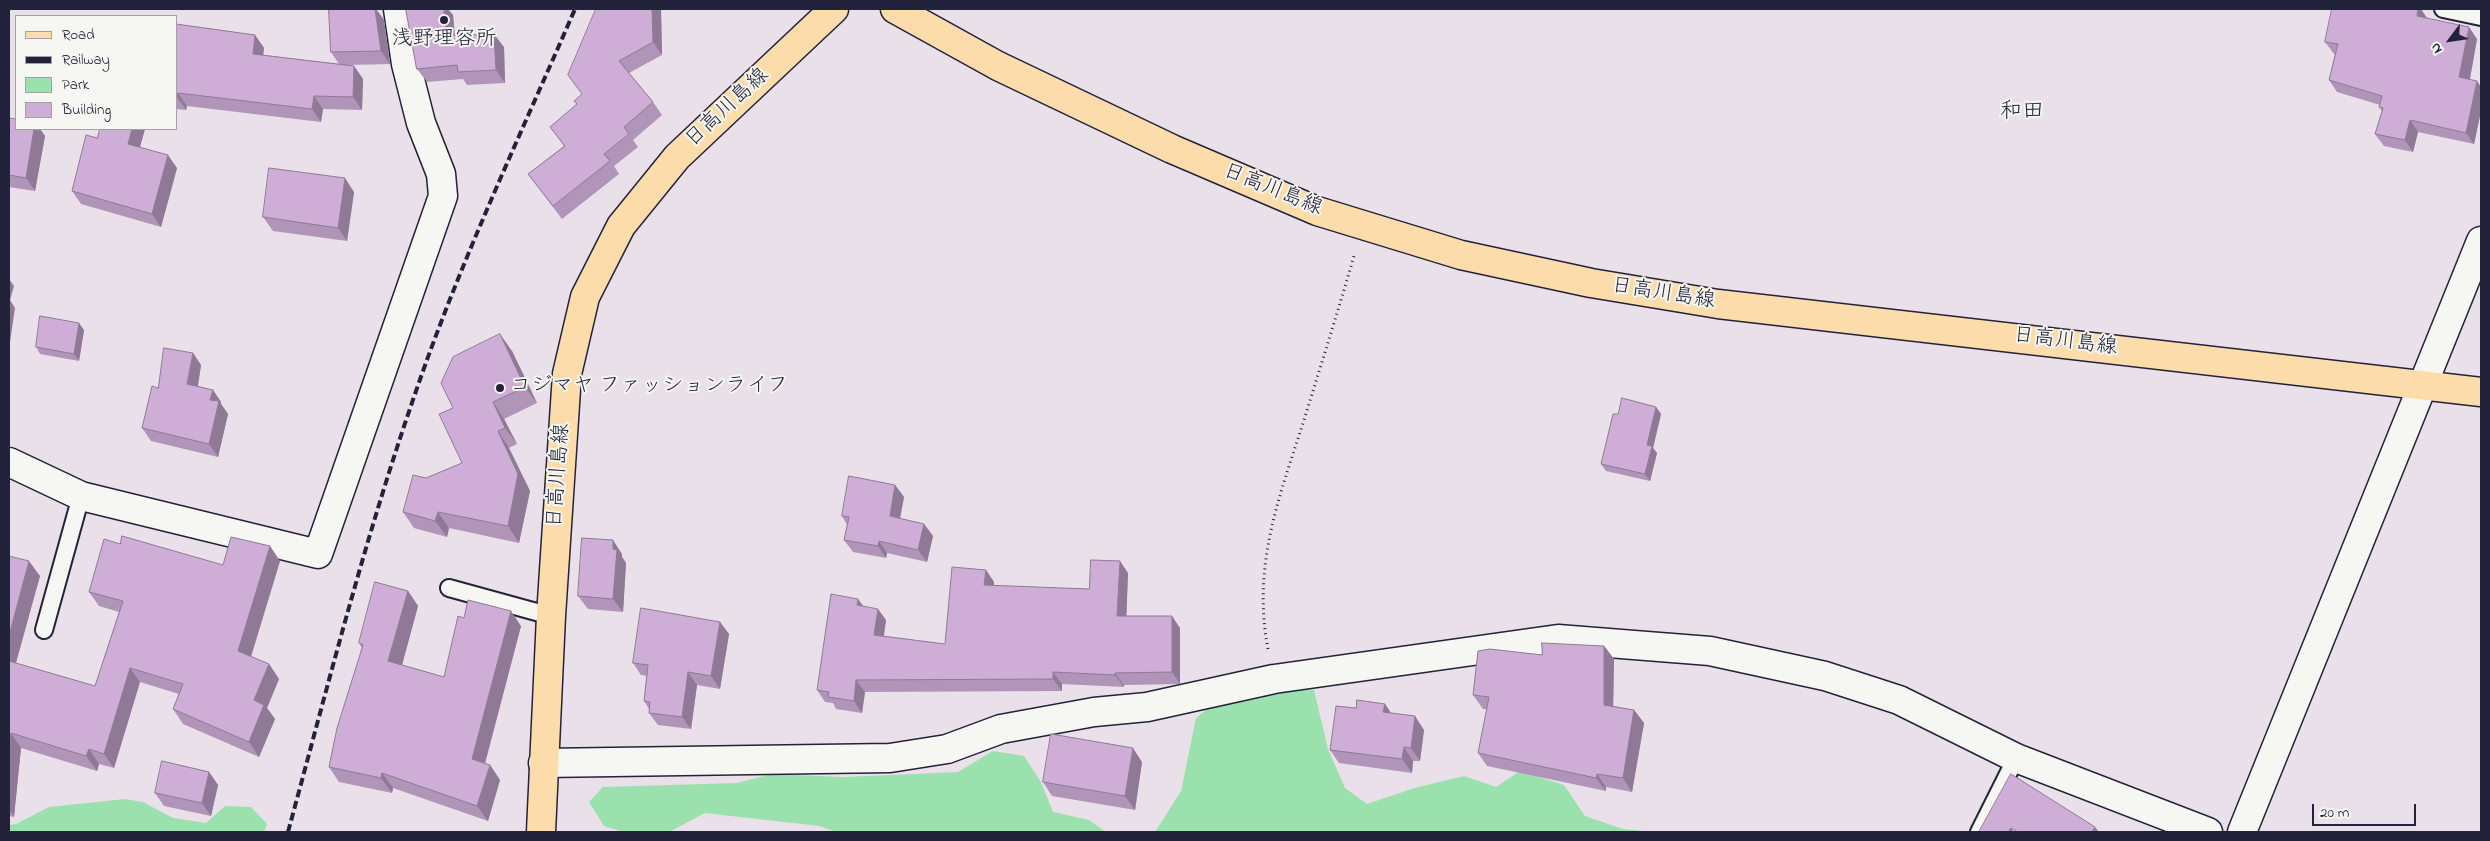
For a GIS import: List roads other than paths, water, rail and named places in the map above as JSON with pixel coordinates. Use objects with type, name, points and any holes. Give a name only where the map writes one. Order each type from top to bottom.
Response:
[{"type":"main road","name":"日高川島線","points":[[541,832],[551,616],[567,374],[585,297],[621,226],[678,157],[834,9]]},
{"type":"main road","name":"日高川島線","points":[[895,9],[998,66],[1172,149],[1317,211],[1461,255],[1591,283],[1718,304],[2481,392]]},
{"type":"street","points":[[9,462],[81,496],[318,554],[442,196],[441,174],[421,124],[408,72],[398,9]]},
{"type":"street","points":[[2242,832],[2481,241]]},
{"type":"street","points":[[543,763],[890,758],[947,749],[1001,729],[1094,712],[1147,707],[1274,679],[1558,640],[1700,650],[1825,676],[1899,700],[2016,758],[2191,829]]},
{"type":"lane","points":[[2443,9],[2481,17]]},
{"type":"lane","points":[[44,630],[81,496]]},
{"type":"lane","points":[[449,588],[551,616]]},
{"type":"lane","points":[[1979,832],[2016,758]]},
{"type":"railway","points":[[288,832],[363,557],[415,394],[451,296],[575,9]]},
{"type":"place","name":"浅野理容所","points":[[444,20]]},
{"type":"place","name":"コジマヤ ファッションライフ","points":[[500,388]]},
{"type":"district","name":"和田","points":[[2022,113]]}]
